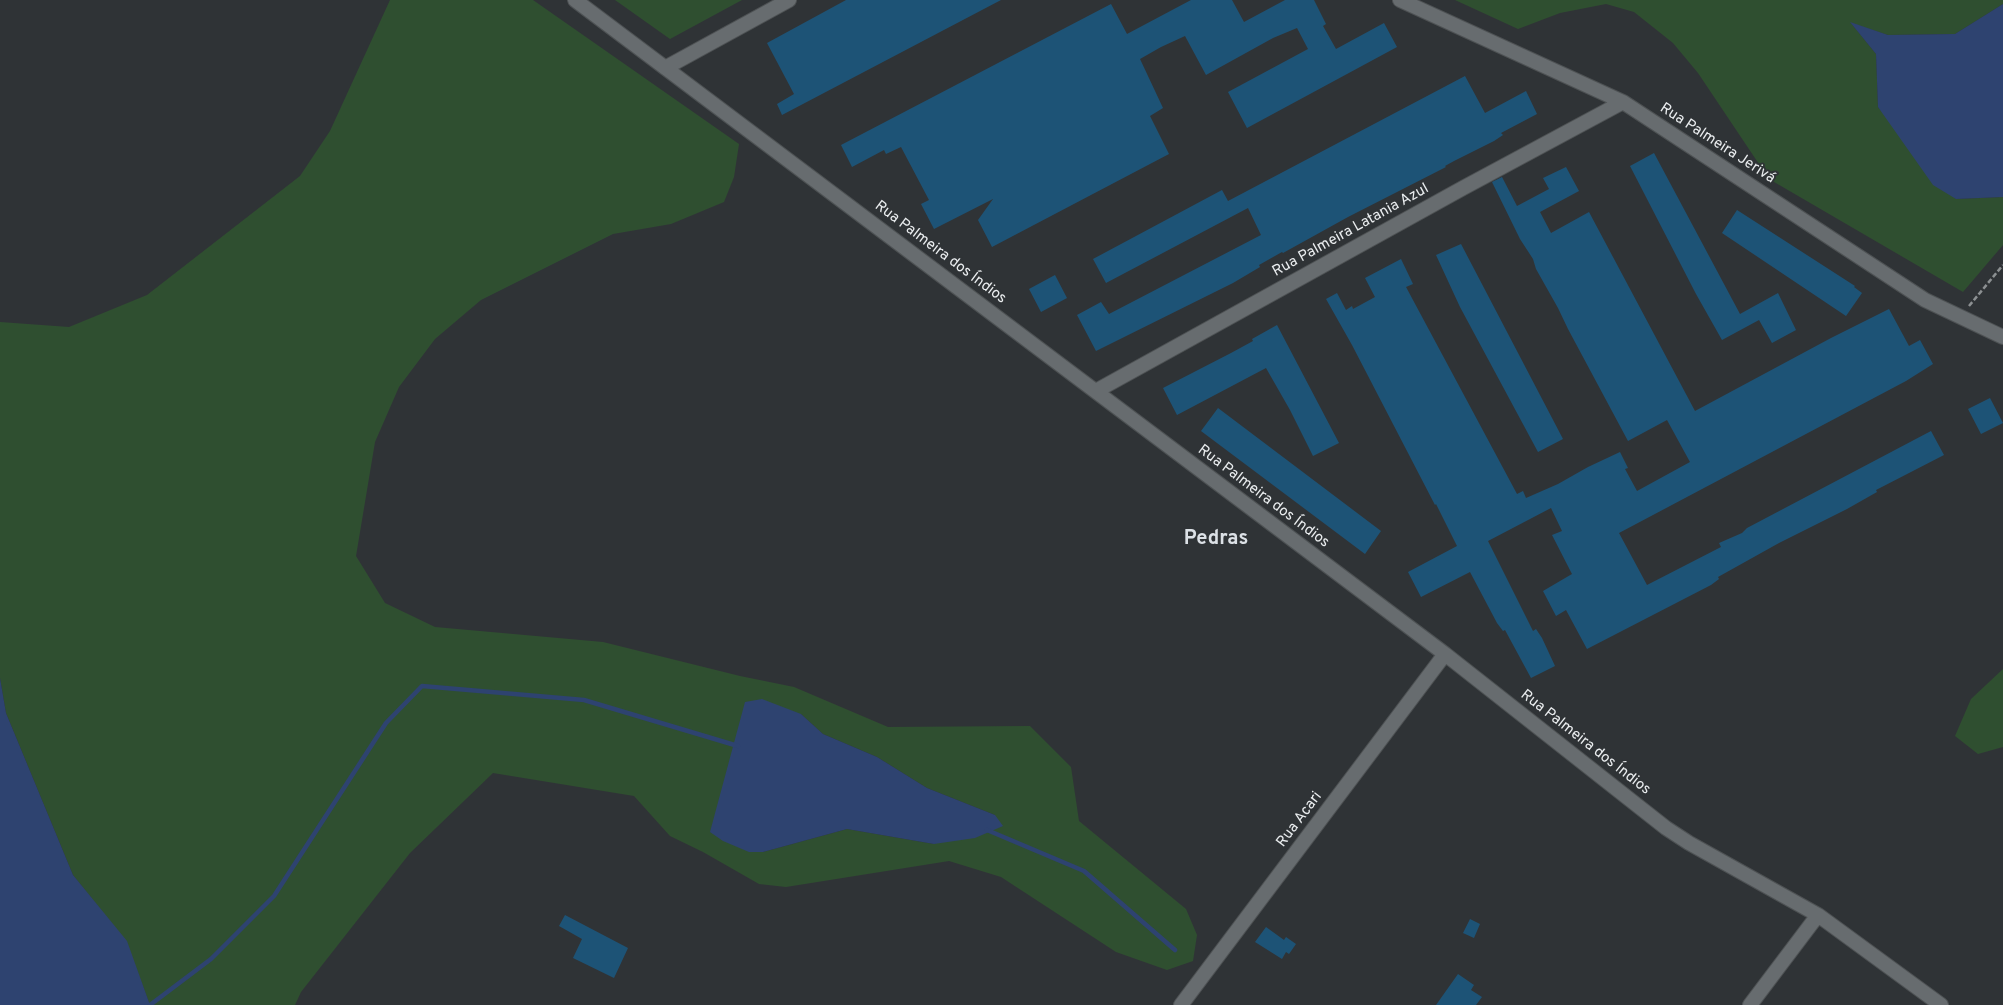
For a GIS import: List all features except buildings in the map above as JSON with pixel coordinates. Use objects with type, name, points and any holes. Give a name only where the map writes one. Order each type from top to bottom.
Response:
[{"type":"street","name":"Rua Palmeira dos Índios","points":[[575,0],[1446,654],[1666,828],[1689,843],[1818,915],[1941,1005]]},
{"type":"street","points":[[665,68],[789,0]]},
{"type":"street","name":"Rua Palmeira Jerivá","points":[[1400,0],[1623,102],[1925,300],[2003,338]]},
{"type":"street","name":"Rua Palmeira Latania Azul","points":[[1096,391],[1463,188],[1623,102]]},
{"type":"street","name":"Rua Acari","points":[[1181,1005],[1446,654]]},
{"type":"street","points":[[1750,1005],[1818,915]]},
{"type":"path","points":[[1959,318],[2003,265]]},
{"type":"green space","points":[[390,0],[533,0],[739,144],[734,177],[724,202],[671,224],[613,234],[481,300],[435,339],[399,387],[375,442],[356,556],[385,603],[435,627],[603,642],[740,676],[794,687],[888,727],[1030,726],[1071,767],[1079,821],[1186,909],[1197,935],[1193,961],[1167,970],[1116,952],[1001,877],[949,861],[786,887],[759,884],[703,852],[670,836],[634,796],[493,773],[410,853],[301,992],[295,1005],[150,1005],[126,941],[73,875],[6,713],[0,678],[0,322],[69,327],[147,295],[300,176],[330,131]],"holes":[[[801,714],[823,734],[877,757],[927,788],[995,815],[934,844],[847,829],[763,852]]]},
{"type":"green space","points":[[615,0],[742,0],[670,39]]},
{"type":"green space","points":[[1455,0],[2003,0],[2003,4],[1955,34],[1888,35],[1851,23],[1876,54],[1878,107],[1956,199],[2003,197],[2003,245],[1963,292],[1769,179],[1698,73],[1673,43],[1634,12],[1606,4],[1560,13],[1518,29]]},
{"type":"green space","points":[[2003,669],[2003,747],[1978,754],[1955,736],[1971,699]]},
{"type":"water","points":[[2003,4],[2003,197],[1956,199],[1933,185],[1878,107],[1876,54],[1850,22],[1888,35],[1955,34]]},
{"type":"water","points":[[0,678],[6,713],[73,875],[127,941],[150,1005],[0,1005]]},
{"type":"water","points":[[762,699],[801,714],[823,734],[877,757],[927,788],[995,815],[1003,826],[975,838],[934,844],[847,829],[763,852],[749,852],[723,841],[710,832],[745,702]]},
{"type":"waterway","points":[[150,1005],[211,959],[274,896],[386,723],[422,686],[584,700],[738,746]]},
{"type":"waterway","points":[[987,830],[1084,871],[1175,950]]},
{"type":"district","name":"Pedras","points":[[1216,540]]}]
